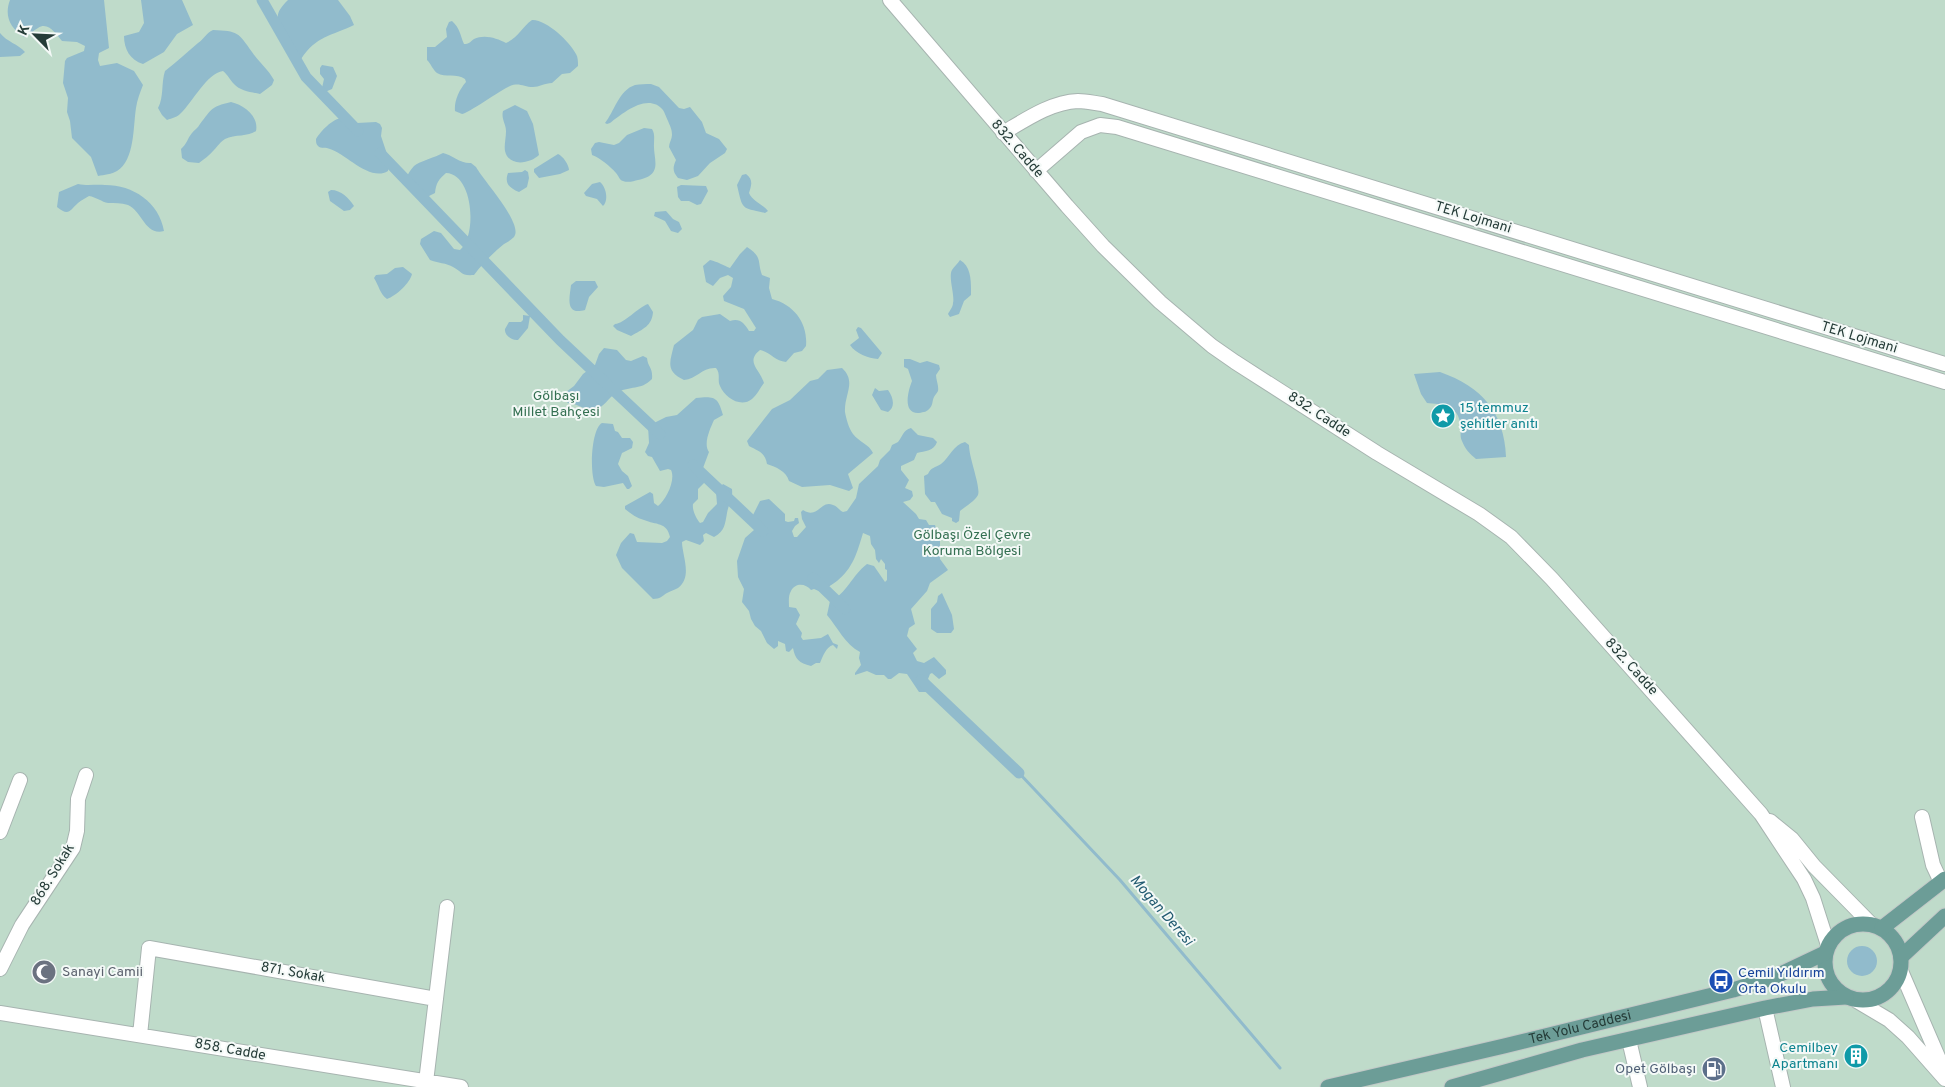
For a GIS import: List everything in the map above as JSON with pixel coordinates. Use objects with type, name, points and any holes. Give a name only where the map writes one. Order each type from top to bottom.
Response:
[{"type":"main road","points":[[1877,927],[1943,880]]},
{"type":"main road","points":[[1901,964],[1894,941],[1877,927],[1862,924],[1842,930],[1834,936],[1827,949],[1826,974],[1830,983],[1837,991],[1851,999],[1868,1001],[1879,998],[1889,991],[1896,982],[1901,964],[1945,916]]},
{"type":"main road","name":"Tek Yolu Caddesi","points":[[1328,1087],[1733,990],[1772,978],[1827,949]]},
{"type":"main road","name":"Tek Yolu Caddesi","points":[[1452,1087],[1582,1050],[1765,1008],[1813,999],[1851,999]]},
{"type":"street","name":"832. Cadde","points":[[890,0],[1086,228],[1137,281],[1212,346],[1376,452],[1479,514],[1511,537],[1552,579],[1761,814],[1804,880],[1813,898],[1827,949]]},
{"type":"street","name":"TEK Lojmani","points":[[1003,133],[1054,106],[1078,101],[1102,104],[1945,364]]},
{"type":"street","name":"TEK Lojmani","points":[[1036,171],[1081,132],[1100,125],[1117,127],[1945,382]]},
{"type":"street","name":"868. Sokak","points":[[0,969],[22,925],[73,848],[77,831],[78,799],[86,775]]},
{"type":"street","points":[[0,832],[20,780]]},
{"type":"street","name":"832. Cadde","points":[[1761,814],[1792,839],[1814,866],[1877,927]]},
{"type":"street","points":[[1922,817],[1933,865],[1943,880]]},
{"type":"street","points":[[426,1082],[447,907]]},
{"type":"street","name":"871. Sokak","points":[[140,1035],[149,948],[436,999]]},
{"type":"street","points":[[1901,964],[1945,1073]]},
{"type":"street","points":[[1851,999],[1889,1020],[1908,1037],[1945,1079]]},
{"type":"street","points":[[1765,1008],[1783,1087]]},
{"type":"street","name":"858. Cadde","points":[[0,1013],[460,1087]]},
{"type":"street","points":[[1629,1040],[1640,1087]]},
{"type":"green space","name":"Gölbaşı Özel Çevre Koruma Bölgesi","points":[[0,0],[1945,0],[1945,1087],[0,1087]]},
{"type":"water","points":[[10,0],[104,0],[109,48],[99,53],[98,60],[100,66],[117,63],[134,71],[143,85],[136,105],[130,151],[123,166],[117,171],[98,176],[91,157],[72,138],[67,112],[68,98],[63,83],[65,61],[67,58],[84,51],[85,46],[77,42],[62,41],[51,29],[45,26],[24,37],[15,30],[8,16]]},
{"type":"water","points":[[141,0],[182,0],[193,25],[177,34],[164,52],[143,64],[131,57],[125,45],[124,36],[139,32],[144,23]]},
{"type":"water","points":[[288,0],[338,0],[354,25],[318,41],[301,59],[295,56],[278,20],[280,9]]},
{"type":"water","points":[[532,20],[544,23],[563,38],[577,55],[578,66],[570,73],[562,74],[552,83],[533,87],[513,85],[465,113],[462,114],[455,111],[456,100],[466,82],[465,79],[437,73],[427,60],[427,47],[435,47],[447,37],[446,29],[449,22],[452,21],[458,29],[464,44],[482,37],[495,38],[506,43],[514,38]]},
{"type":"water","points":[[213,30],[233,32],[244,40],[272,76],[274,80],[272,85],[260,94],[249,92],[236,86],[223,71],[217,73],[211,77],[180,114],[167,120],[158,108],[165,71]]},
{"type":"water","points":[[0,33],[25,52],[20,56],[0,57]]},
{"type":"water","points":[[322,65],[333,67],[337,76],[332,89],[325,92],[322,88],[324,79],[320,74]]},
{"type":"water","points":[[651,84],[659,87],[679,108],[690,107],[702,122],[706,133],[719,139],[727,149],[725,153],[710,163],[698,176],[687,180],[678,178],[675,173],[676,160],[669,147],[672,136],[671,129],[664,111],[657,105],[650,103],[636,106],[610,123],[605,123],[621,96],[629,88],[635,85]]},
{"type":"water","points":[[231,102],[241,106],[253,116],[256,131],[225,139],[211,154],[199,163],[188,162],[182,158],[181,149],[210,112],[219,105]]},
{"type":"water","points":[[515,105],[527,111],[533,124],[539,155],[526,162],[511,160],[505,151],[506,131],[503,111]]},
{"type":"water","points":[[342,118],[357,123],[376,122],[380,124],[382,128],[381,136],[389,160],[388,171],[374,173],[328,148],[317,145],[316,139],[324,129],[334,121]]},
{"type":"water","points":[[644,128],[652,129],[654,133],[655,166],[651,174],[646,178],[631,182],[622,180],[608,165],[592,155],[591,149],[595,143],[614,145],[627,135]]},
{"type":"water","points":[[443,153],[471,163],[476,167],[508,213],[516,231],[514,237],[492,255],[474,275],[464,274],[451,266],[430,260],[420,244],[421,239],[434,231],[441,233],[454,249],[460,250],[469,233],[470,207],[467,194],[455,176],[446,173],[438,182],[435,193],[429,196],[416,193],[406,183],[409,172],[414,166]]},
{"type":"water","points":[[558,154],[565,161],[569,170],[560,174],[539,178],[534,169]]},
{"type":"water","points":[[525,170],[528,172],[529,178],[527,187],[519,192],[507,183],[508,173]]},
{"type":"water","points":[[746,174],[751,181],[749,193],[753,199],[768,211],[765,213],[747,208],[742,204],[737,185],[742,175]]},
{"type":"water","points":[[600,182],[606,194],[603,206],[597,199],[586,196],[584,193],[592,184]]},
{"type":"water","points":[[78,184],[115,186],[135,192],[151,204],[157,212],[164,231],[152,230],[137,212],[128,205],[108,203],[89,196],[69,211],[64,212],[57,207],[59,192]]},
{"type":"water","points":[[681,185],[706,186],[708,191],[701,204],[697,205],[689,201],[681,201],[678,197],[677,187]]},
{"type":"water","points":[[331,190],[338,191],[344,195],[354,206],[350,210],[344,211],[330,201],[328,192]]},
{"type":"water","points":[[666,211],[673,219],[679,222],[682,229],[678,233],[671,231],[665,221],[654,216],[655,212]]},
{"type":"water","points":[[747,247],[759,260],[762,275],[770,278],[769,288],[772,299],[787,306],[798,316],[805,330],[806,346],[802,351],[794,353],[786,362],[760,350],[754,358],[754,362],[764,383],[748,402],[738,402],[729,398],[722,390],[716,368],[707,369],[693,378],[684,380],[678,377],[671,369],[670,361],[674,345],[693,330],[698,320],[702,317],[720,314],[730,321],[736,320],[741,322],[749,331],[754,331],[756,328],[744,309],[724,301],[723,296],[731,287],[733,278],[728,275],[720,278],[713,286],[706,282],[703,266],[710,260],[730,268]]},
{"type":"water","points":[[960,260],[969,271],[971,295],[964,301],[959,314],[950,317],[948,314],[953,300],[951,273]]},
{"type":"water","points":[[403,267],[412,274],[411,278],[402,289],[387,299],[374,278],[376,275],[387,274],[395,268]]},
{"type":"water","points":[[576,281],[595,281],[598,287],[589,297],[585,310],[578,311],[571,308],[569,299],[571,285]]},
{"type":"water","points":[[648,304],[653,312],[652,317],[649,324],[643,329],[631,336],[617,330],[613,326],[623,321]]},
{"type":"water","points":[[523,315],[530,316],[528,328],[518,340],[511,339],[505,329],[509,322],[521,322]]},
{"type":"water","points":[[858,327],[861,328],[882,353],[878,359],[862,355],[850,345],[859,338],[856,330]]},
{"type":"water","points":[[604,348],[617,350],[626,360],[631,361],[643,356],[647,358],[652,372],[652,379],[639,387],[616,393],[598,409],[587,409],[568,403],[565,400],[566,392],[574,386],[583,374],[595,365],[599,354]]},
{"type":"water","points":[[904,359],[920,363],[927,361],[939,365],[940,369],[936,375],[938,391],[931,407],[925,412],[914,412],[908,406],[908,396],[912,381],[908,369],[904,367]]},
{"type":"water","points":[[842,368],[849,378],[845,412],[849,426],[855,437],[869,447],[873,453],[848,474],[853,488],[849,491],[830,485],[802,487],[789,481],[780,470],[767,464],[763,454],[749,446],[747,441],[772,409],[790,400],[810,381],[818,379],[827,370]]},
{"type":"water","points":[[1440,372],[1468,385],[1488,403],[1501,427],[1506,457],[1476,459],[1463,444],[1460,422],[1456,412],[1448,406],[1427,403],[1421,394],[1414,374]]},
{"type":"water","points":[[875,388],[879,391],[888,390],[890,393],[893,405],[888,412],[881,410],[872,395]]},
{"type":"water","points":[[708,397],[715,399],[723,415],[714,420],[708,436],[707,449],[709,452],[703,468],[705,482],[698,489],[698,499],[693,504],[693,509],[700,523],[703,522],[708,513],[717,504],[716,492],[723,484],[732,489],[731,499],[724,527],[718,535],[714,537],[706,533],[703,535],[704,541],[700,545],[686,540],[682,542],[686,572],[682,583],[677,589],[653,599],[622,568],[616,555],[621,543],[630,533],[634,534],[637,542],[662,543],[670,537],[669,532],[664,526],[636,517],[625,509],[625,506],[650,492],[653,494],[654,503],[658,506],[664,499],[671,484],[672,474],[671,470],[668,469],[660,471],[652,457],[648,456],[645,452],[649,443],[648,426],[666,417],[677,415],[696,398]]},
{"type":"water","points":[[602,423],[613,424],[615,431],[622,438],[630,438],[633,442],[632,448],[622,453],[618,464],[628,476],[632,486],[629,489],[623,483],[604,487],[596,486],[592,472],[592,453],[595,434]]},
{"type":"water","points":[[911,428],[918,435],[933,438],[937,442],[931,449],[917,453],[914,460],[901,466],[901,470],[909,480],[905,488],[912,491],[913,496],[910,500],[903,502],[919,519],[926,520],[929,525],[935,525],[940,541],[940,559],[948,570],[930,583],[927,591],[911,609],[915,624],[909,628],[907,636],[917,649],[913,653],[917,661],[924,663],[934,657],[946,670],[946,674],[939,679],[932,673],[930,674],[928,679],[933,686],[927,692],[919,692],[907,674],[899,673],[891,679],[884,675],[876,675],[867,671],[855,675],[861,665],[860,652],[846,640],[827,615],[830,601],[841,594],[857,573],[867,564],[874,566],[885,582],[887,580],[885,564],[881,559],[879,563],[876,559],[870,536],[863,533],[856,554],[847,571],[821,592],[798,585],[790,593],[789,607],[796,608],[800,615],[796,624],[802,633],[801,637],[803,640],[821,638],[828,634],[833,643],[838,645],[837,649],[833,645],[828,648],[820,663],[811,666],[798,660],[793,648],[789,652],[786,651],[785,644],[778,641],[778,646],[774,649],[767,643],[761,631],[755,626],[749,611],[742,602],[744,589],[738,577],[737,561],[745,538],[754,530],[753,515],[760,501],[769,499],[785,514],[785,521],[794,521],[795,518],[798,518],[799,523],[792,531],[794,537],[797,537],[806,527],[802,519],[801,512],[803,510],[812,513],[829,504],[836,506],[843,512],[847,511],[856,498],[859,484],[878,466],[880,460],[890,450],[892,445],[898,442],[905,432]]},
{"type":"water","points":[[965,442],[969,445],[978,495],[960,511],[959,521],[956,523],[952,521],[952,518],[942,514],[935,502],[931,502],[925,494],[924,476],[941,464],[957,446]]},
{"type":"water","points":[[942,593],[952,615],[954,629],[951,633],[937,633],[931,629],[931,609],[937,602],[938,596]]},
{"type":"water","points":[[1862,946],[1868,947],[1876,955],[1876,967],[1868,975],[1862,976],[1856,975],[1848,967],[1847,961],[1848,955],[1856,947]]},
{"type":"waterway","points":[[262,0],[306,77],[358,131]]},
{"type":"waterway","points":[[380,153],[560,340],[660,434]]},
{"type":"waterway","points":[[693,465],[763,531]]},
{"type":"waterway","points":[[813,578],[845,609]]},
{"type":"waterway","points":[[921,680],[1019,773]]},
{"type":"waterway","name":"Mogan Deresi","points":[[1019,773],[1120,880],[1280,1068]]},
{"type":"place","name":"15 temmuz şehitler anıtı","points":[[1443,416]]},
{"type":"place","name":"Sanayi Camii","points":[[44,972]]},
{"type":"place","name":"Cemil Yıldırım Orta Okulu","points":[[1721,981]]},
{"type":"place","name":"Cemilbey Apartmanı","points":[[1856,1056]]},
{"type":"place","name":"Opet Gölbaşı","points":[[1714,1069]]},
{"type":"park label","name":"Gölbaşı Millet Bahçesi","points":[[556,404]]}]
